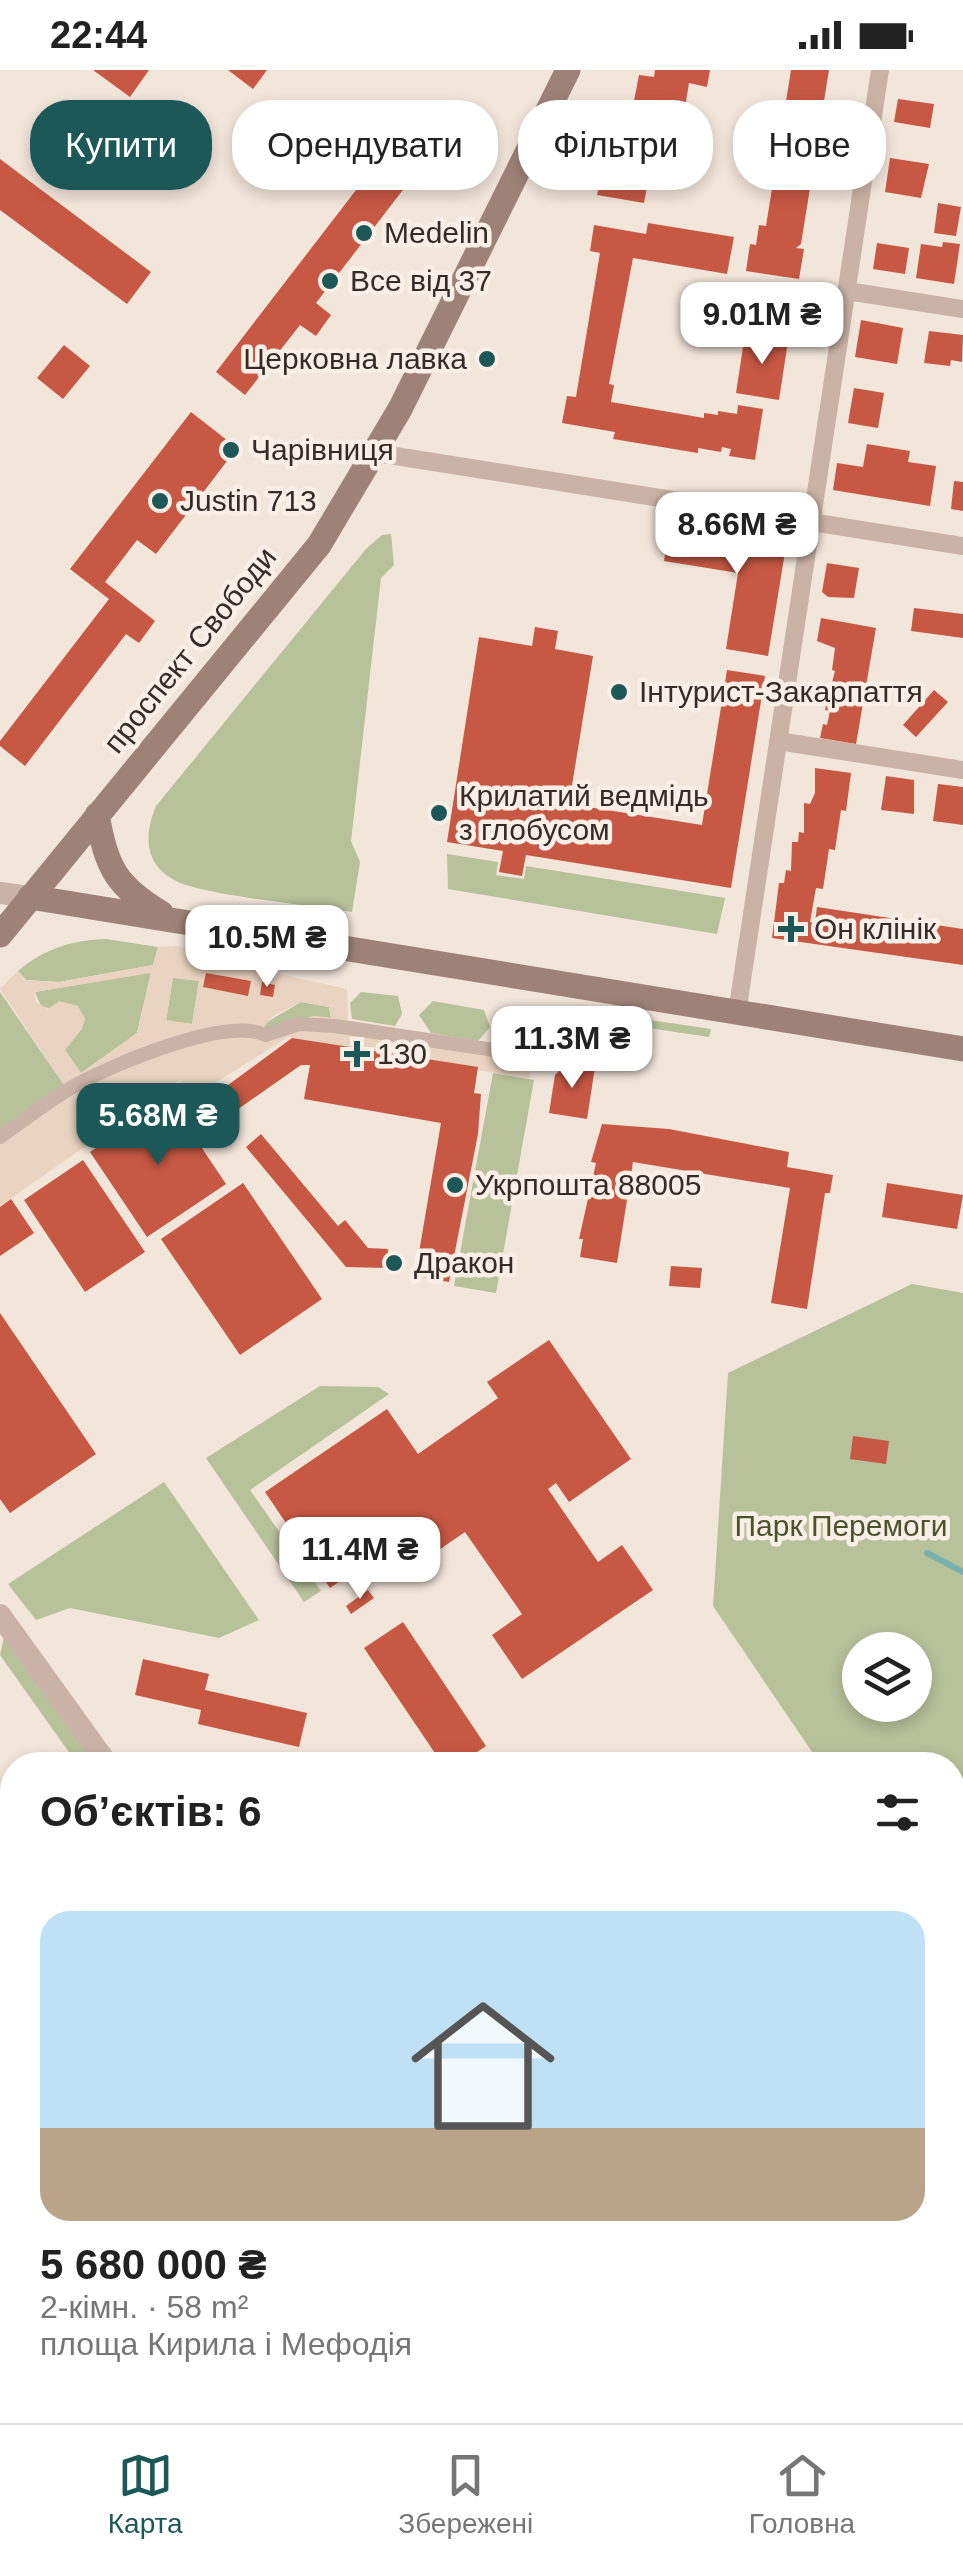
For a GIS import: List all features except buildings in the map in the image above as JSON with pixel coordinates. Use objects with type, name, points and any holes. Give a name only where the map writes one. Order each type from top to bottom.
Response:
[{"type":"main road","name":"проспект Свободи","points":[[0,935],[318,545],[376,453],[568,70]]},
{"type":"main road","points":[[96,815],[113,873],[128,894],[174,921]]},
{"type":"main road","points":[[30,897],[963,1049]]},
{"type":"street","points":[[736,1012],[880,70]]},
{"type":"street","points":[[847,291],[963,309]]},
{"type":"street","points":[[376,453],[963,546]]},
{"type":"street","points":[[778,741],[963,770]]},
{"type":"street","points":[[0,893],[30,897]]},
{"type":"street","points":[[0,1137],[77,1084],[218,1032],[250,1028],[265,1036],[299,1024],[334,1026],[534,1056],[539,1053]]},
{"type":"street","points":[[0,1615],[99,1752]]},
{"type":"green space","points":[[391,534],[394,565],[381,578],[351,841],[360,862],[352,912],[232,895],[174,880],[157,865],[149,848],[156,806],[366,549],[382,535]]},
{"type":"green space","points":[[447,854],[498,862],[496,875],[524,879],[526,866],[725,898],[717,934],[448,889]]},
{"type":"green space","points":[[106,939],[158,947],[153,965],[59,982],[26,980],[18,971],[59,947]]},
{"type":"green space","points":[[151,972],[137,1033],[81,1073],[65,1050],[85,1019],[41,1006],[35,992]]},
{"type":"green space","points":[[173,977],[199,981],[192,1024],[166,1021]]},
{"type":"green space","points":[[0,992],[64,1085],[0,1129]]},
{"type":"green space","points":[[361,992],[398,996],[402,1014],[395,1026],[352,1019],[350,1003]]},
{"type":"green space","points":[[433,1001],[484,1010],[490,1027],[478,1041],[431,1033],[419,1015]]},
{"type":"green space","points":[[301,1002],[329,1007],[331,1018],[314,1016],[267,1030],[262,1025]]},
{"type":"green space","points":[[582,1010],[711,1029],[709,1037],[581,1018]]},
{"type":"green space","points":[[493,1073],[534,1080],[496,1293],[454,1286]]},
{"type":"green space","name":"Парк Перемоги","points":[[912,1284],[963,1293],[963,1752],[812,1752],[713,1606],[728,1373]]},
{"type":"green space","points":[[320,1386],[378,1387],[389,1394],[250,1490],[321,1591],[304,1602],[206,1458]]},
{"type":"green space","points":[[164,1482],[259,1620],[219,1638],[70,1608],[36,1620],[8,1584]]},
{"type":"green space","points":[[4,1637],[87,1752],[69,1752],[0,1655]]},
{"type":"shaded area","points":[[176,946],[222,956],[234,964],[347,989],[348,1020],[535,1053],[529,1079],[288,1037],[193,1097],[180,1080],[0,1206],[0,1129],[64,1085],[0,989],[18,971],[26,980],[59,982],[153,965],[158,947]],"holes":[[[151,973],[137,1033],[81,1073],[65,1050],[85,1019],[78,1006],[59,1001],[48,1009],[36,1002],[35,992]],[[173,978],[199,981],[192,1024],[166,1020]],[[301,1002],[329,1007],[331,1018],[314,1016],[267,1030],[264,1027],[273,1016]]]},
{"type":"waterway","points":[[927,1553],[963,1572]]},
{"type":"place","name":"Medelin","points":[[364,233]]},
{"type":"place","name":"Все від 37","points":[[330,281]]},
{"type":"place","name":"Церковна лавка","points":[[487,359]]},
{"type":"place","name":"Чарівниця","points":[[231,450]]},
{"type":"place","name":"Justin 713","points":[[160,501]]},
{"type":"place","name":"Інтурист-Закарпаття","points":[[619,692]]},
{"type":"place","name":"Крилатий ведмідь з глобусом","points":[[439,813]]},
{"type":"place","name":"Он клінік","points":[[791,929]]},
{"type":"place","name":"130","points":[[357,1054]]},
{"type":"place","name":"Укрпошта 88005","points":[[455,1185]]},
{"type":"place","name":"Дракон","points":[[394,1263]]}]
